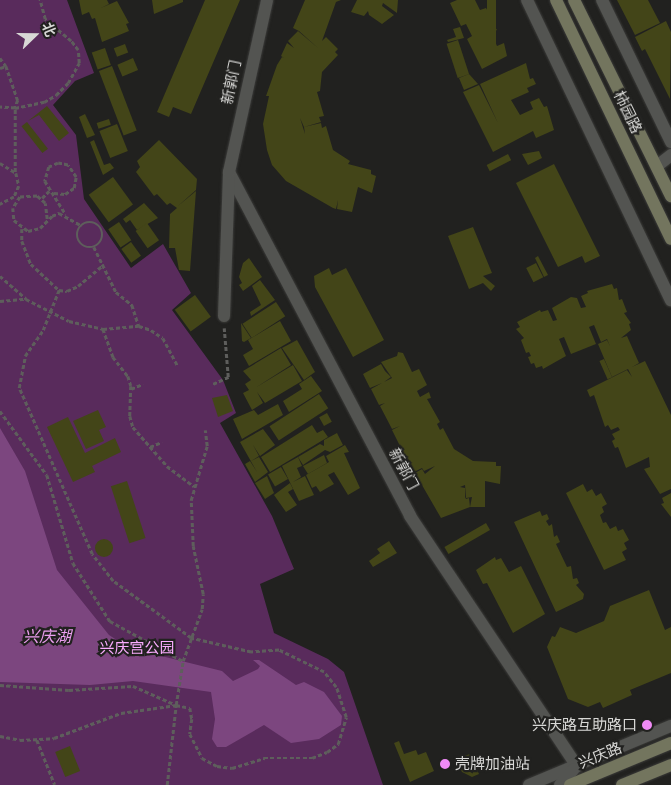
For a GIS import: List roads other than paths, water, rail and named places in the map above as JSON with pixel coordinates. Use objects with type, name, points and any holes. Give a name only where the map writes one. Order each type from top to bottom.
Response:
[{"type":"main road","name":"柿园路","points":[[556,0],[671,239]]},
{"type":"main road","name":"柿园路","points":[[574,0],[671,196]]},
{"type":"main road","name":"兴庆路","points":[[574,784],[671,743]]},
{"type":"main road","points":[[622,785],[671,765]]},
{"type":"street","name":"新郭门","points":[[224,316],[229,172],[267,0]]},
{"type":"street","points":[[527,0],[671,300]]},
{"type":"street","points":[[602,0],[671,142]]},
{"type":"street","points":[[657,166],[671,155]]},
{"type":"street","name":"新郭门","points":[[229,172],[410,516],[577,766]]},
{"type":"street","points":[[529,785],[671,726]]},
{"type":"street","points":[[574,784],[577,766]]},
{"type":"street","points":[[560,785],[577,766]]},
{"type":"water","name":"兴庆湖","points":[[0,428],[25,471],[57,570],[109,635],[129,648],[222,671],[233,681],[258,669],[260,666],[253,660],[259,660],[296,685],[304,682],[324,692],[342,716],[341,725],[319,739],[291,743],[264,725],[226,747],[217,747],[212,739],[215,719],[211,692],[133,681],[90,685],[0,682]]},
{"type":"place","name":"兴庆路互助路口","points":[[647,725]]},
{"type":"place","name":"壳牌加油站","points":[[445,764]]},
{"type":"park label","name":"兴庆宫公园","points":[[137,648]]}]
